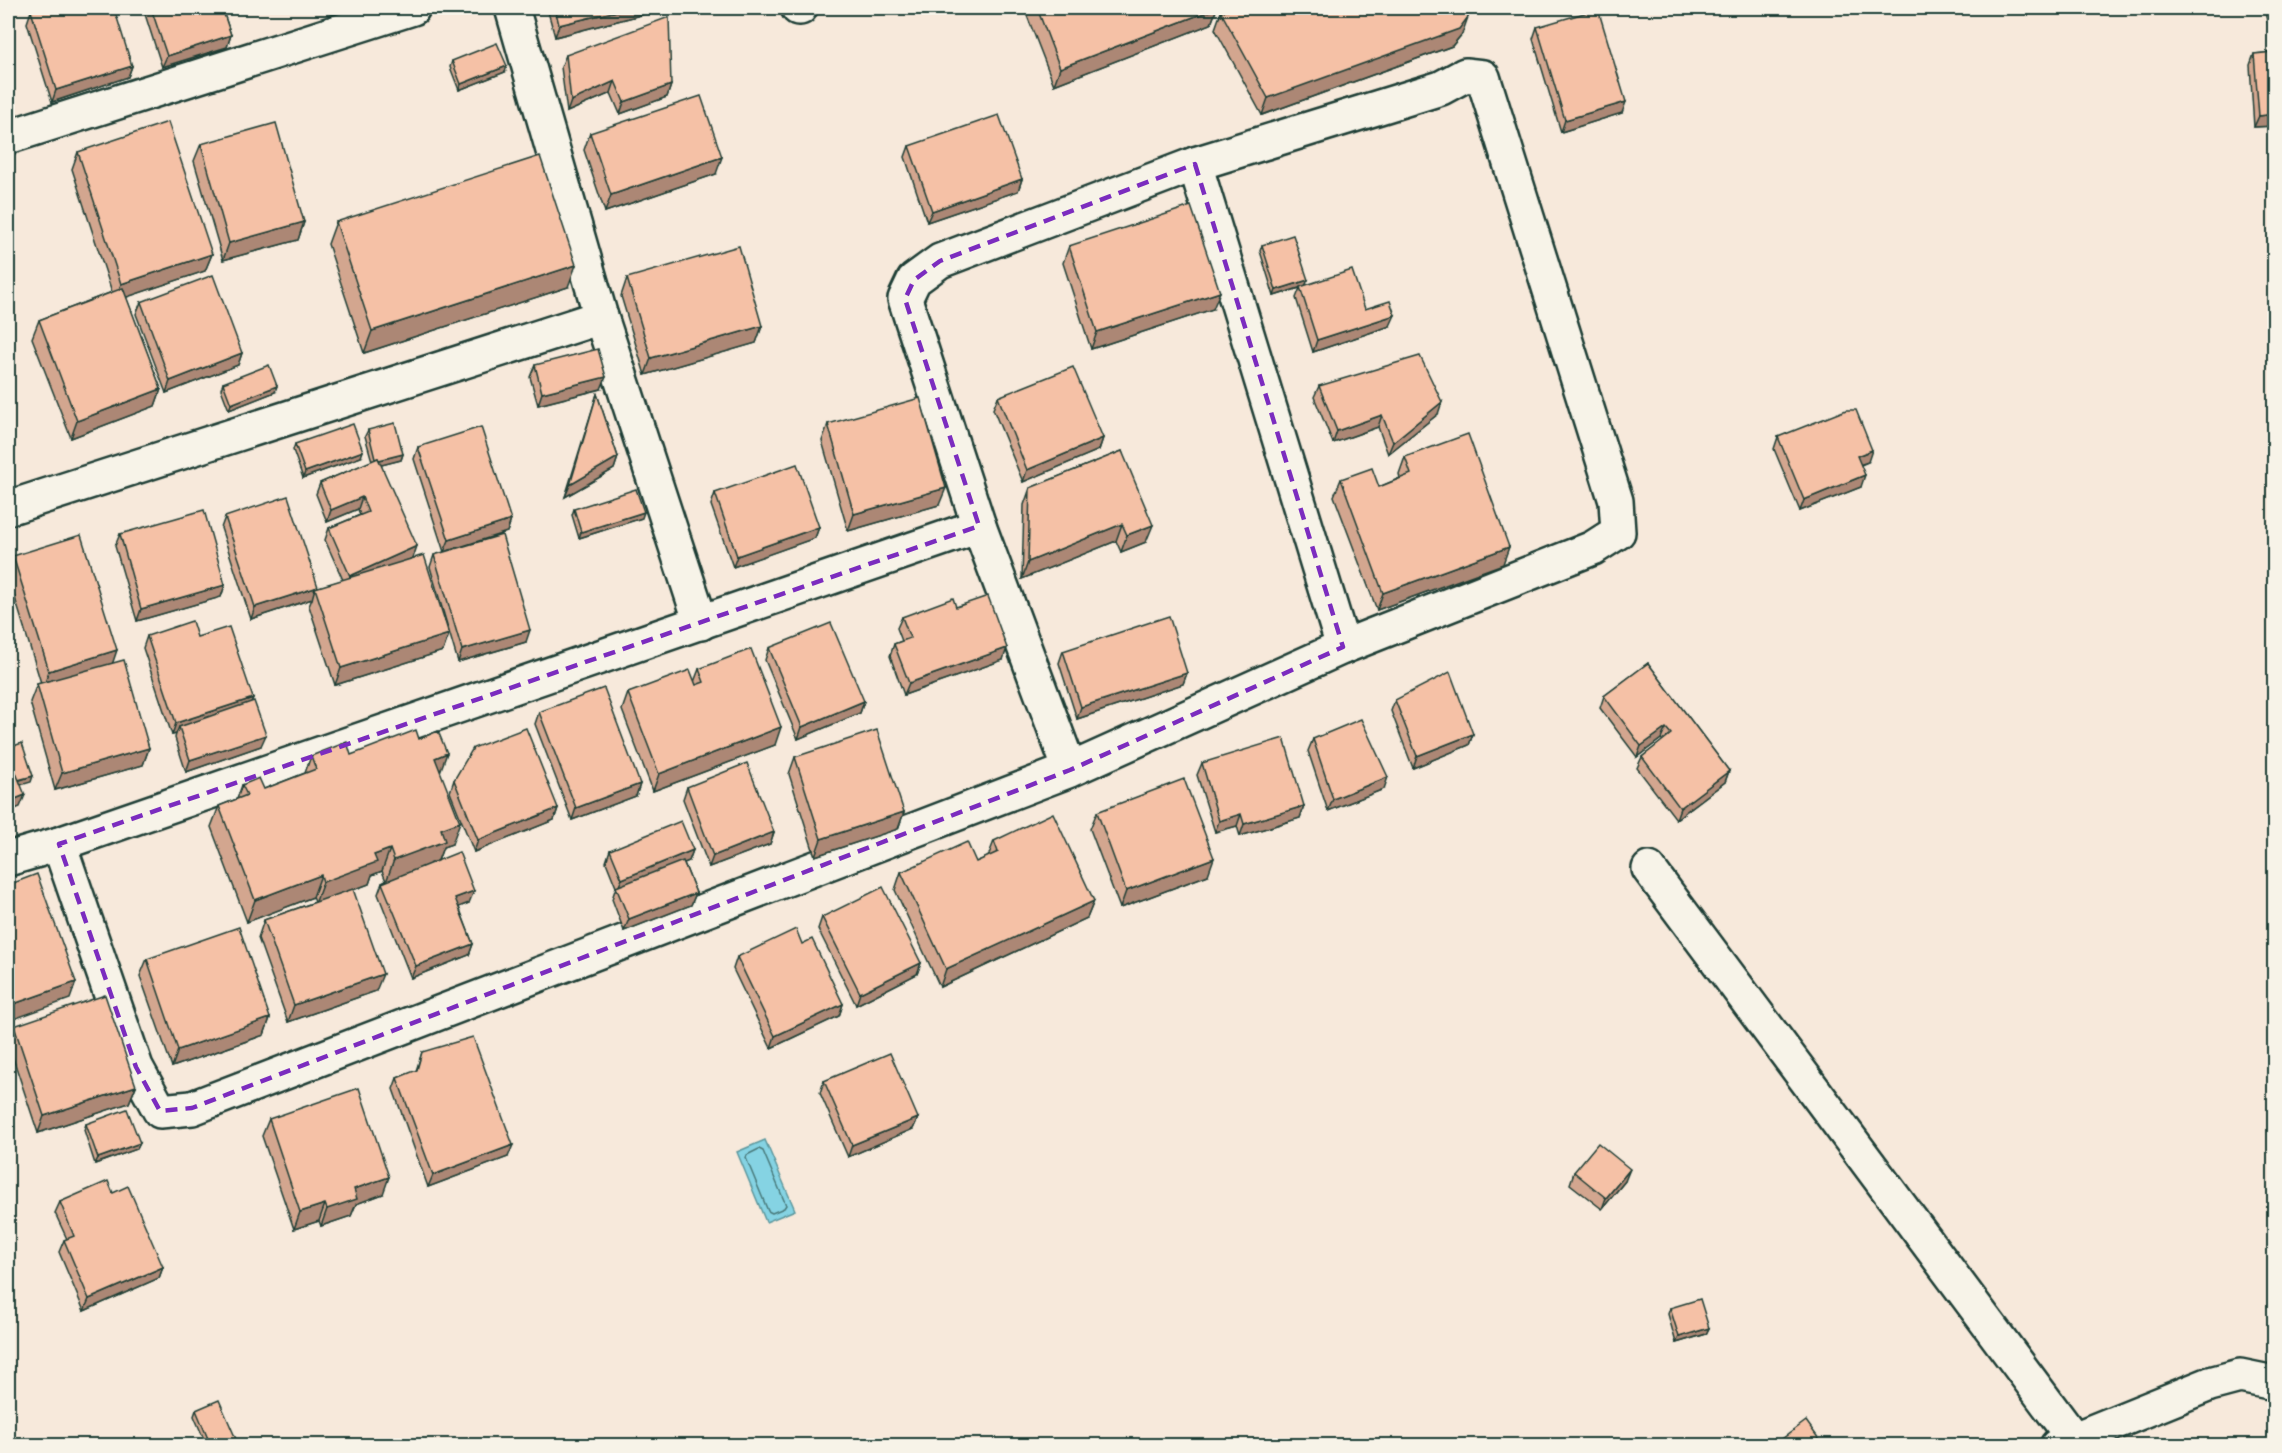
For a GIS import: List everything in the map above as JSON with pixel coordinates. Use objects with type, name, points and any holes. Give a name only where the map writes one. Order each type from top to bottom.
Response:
[{"type":"street","points":[[8,137],[413,8]]},
{"type":"street","points":[[512,8],[601,317],[701,623]]},
{"type":"street","points":[[59,844],[136,1067],[160,1111],[192,1108],[1070,770],[1343,647],[1593,548],[1618,532],[1616,501],[1484,77],[1465,75],[1441,88],[1195,164],[940,261],[914,280],[904,298],[979,526],[1070,770]]},
{"type":"street","points":[[1195,164],[1343,647]]},
{"type":"street","points":[[8,508],[601,317]]},
{"type":"street","points":[[8,860],[979,526]]},
{"type":"street","points":[[1649,869],[2065,1442],[2210,1383],[2240,1376],[2274,1383]]},
{"type":"highlighted area","points":[[1195,164],[1343,647],[1070,770],[192,1108],[160,1111],[136,1067],[59,844],[979,526],[905,299],[914,280],[940,261]]},
{"type":"water","points":[[765,1140],[795,1210],[766,1222],[737,1152]]},
{"type":"building","points":[[41,8],[114,8],[132,66],[56,90],[31,11]]},
{"type":"building","points":[[151,8],[222,8],[231,35],[167,56]]},
{"type":"building","points":[[555,8],[629,8],[559,25]]},
{"type":"building","points":[[1037,8],[1217,8],[1060,68]]},
{"type":"building","points":[[1234,8],[1466,8],[1468,17],[1459,29],[1268,98],[1221,12]]},
{"type":"building","points":[[2267,8],[2274,8],[2274,32]]},
{"type":"building","points":[[1598,9],[1626,102],[1565,120],[1537,27]]},
{"type":"building","points":[[669,17],[671,85],[624,102],[615,81],[571,101],[566,55]]},
{"type":"building","points":[[497,43],[507,66],[461,84],[452,61]]},
{"type":"building","points":[[2274,52],[2274,114],[2259,116],[2254,54]]},
{"type":"building","points":[[701,96],[722,157],[611,195],[590,133]]},
{"type":"building","points":[[999,115],[1022,179],[932,211],[909,146]]},
{"type":"building","points":[[168,122],[212,254],[121,284],[78,152]]},
{"type":"building","points":[[276,123],[304,222],[229,243],[201,144]]},
{"type":"building","points":[[540,156],[576,265],[372,331],[336,222]]},
{"type":"building","points":[[1191,206],[1220,292],[1097,332],[1069,246]]},
{"type":"building","points":[[1293,235],[1308,280],[1276,290],[1262,245]]},
{"type":"building","points":[[739,246],[762,326],[651,358],[627,278]]},
{"type":"building","points":[[1352,270],[1365,309],[1390,301],[1395,315],[1317,340],[1300,287]]},
{"type":"building","points":[[213,275],[242,353],[170,381],[141,302]]},
{"type":"building","points":[[123,288],[161,389],[77,421],[39,320]]},
{"type":"building","points":[[598,349],[606,377],[542,393],[535,365]]},
{"type":"building","points":[[1420,356],[1442,402],[1393,442],[1382,415],[1337,431],[1319,386]]},
{"type":"building","points":[[269,365],[277,386],[231,404],[223,383]]},
{"type":"building","points":[[1073,367],[1103,438],[1027,470],[998,397]]},
{"type":"building","points":[[597,394],[618,457],[570,485]]},
{"type":"building","points":[[920,398],[946,488],[854,514],[828,424]]},
{"type":"building","points":[[1846,410],[1856,410],[1872,450],[1857,456],[1865,475],[1804,500],[1778,437]]},
{"type":"building","points":[[395,423],[403,454],[375,459],[368,430]]},
{"type":"building","points":[[353,424],[363,451],[305,472],[295,444]]},
{"type":"building","points":[[481,427],[511,520],[449,540],[418,447]]},
{"type":"building","points":[[1468,434],[1509,547],[1383,593],[1341,479],[1372,468],[1379,487],[1411,474],[1405,457]]},
{"type":"building","points":[[1122,451],[1153,525],[1127,535],[1122,524],[1028,562],[1030,488]]},
{"type":"building","points":[[378,458],[417,546],[350,576],[329,528],[368,512],[362,497],[331,510],[320,483]]},
{"type":"building","points":[[797,464],[819,527],[737,556],[715,493]]},
{"type":"building","points":[[636,489],[644,512],[581,532],[574,509]]},
{"type":"building","points":[[288,496],[318,587],[255,607],[225,517]]},
{"type":"building","points":[[204,510],[225,585],[141,609],[120,534]]},
{"type":"building","points":[[81,535],[117,650],[49,671],[13,556]]},
{"type":"building","points":[[502,535],[530,630],[462,650],[434,555]]},
{"type":"building","points":[[424,555],[449,634],[341,668],[315,588]]},
{"type":"building","points":[[988,596],[1007,648],[909,683],[894,644],[910,638],[902,617],[953,598],[956,607]]},
{"type":"building","points":[[1169,616],[1187,673],[1081,707],[1063,651]]},
{"type":"building","points":[[192,621],[197,637],[229,627],[253,698],[176,723],[147,636]]},
{"type":"building","points":[[831,623],[864,701],[802,727],[769,648]]},
{"type":"building","points":[[751,649],[781,727],[659,774],[628,693],[690,670],[696,685],[704,682],[699,669]]},
{"type":"building","points":[[124,660],[149,748],[62,773],[37,684]]},
{"type":"building","points":[[1648,663],[1729,771],[1680,808],[1642,757],[1671,734],[1666,728],[1641,746],[1604,696]]},
{"type":"building","points":[[1450,672],[1473,734],[1417,756],[1395,700]]},
{"type":"building","points":[[604,688],[640,784],[576,808],[539,712]]},
{"type":"building","points":[[254,701],[266,735],[190,760],[179,727]]},
{"type":"building","points":[[1361,719],[1388,777],[1333,799],[1313,739]]},
{"type":"building","points":[[526,728],[558,808],[478,840],[454,780],[473,748]]},
{"type":"building","points":[[416,730],[419,739],[438,731],[447,753],[435,758],[460,822],[441,829],[445,841],[394,860],[390,849],[374,855],[377,862],[323,882],[321,875],[255,900],[219,806],[247,795],[242,785],[259,778],[264,789],[316,769],[311,756],[347,742],[351,755]]},
{"type":"building","points":[[877,730],[904,812],[821,839],[795,757]]},
{"type":"building","points":[[1284,738],[1304,806],[1244,824],[1241,814],[1219,821],[1202,763]]},
{"type":"building","points":[[22,743],[33,776],[18,780],[8,748]]},
{"type":"building","points":[[8,753],[25,795],[8,802]]},
{"type":"building","points":[[747,763],[774,832],[713,856],[687,787]]},
{"type":"building","points":[[1184,779],[1214,858],[1126,891],[1097,812]]},
{"type":"building","points":[[1053,813],[1094,901],[946,969],[901,872],[967,842],[976,862],[998,852],[994,841]]},
{"type":"building","points":[[681,821],[693,850],[622,879],[610,850]]},
{"type":"building","points":[[459,852],[474,891],[455,898],[473,944],[416,966],[382,883]]},
{"type":"building","points":[[683,861],[696,893],[629,919],[616,887]]},
{"type":"building","points":[[37,874],[76,982],[8,1006],[8,885]]},
{"type":"building","points":[[883,887],[921,963],[860,993],[822,917]]},
{"type":"building","points":[[353,889],[383,974],[294,1005],[264,920]]},
{"type":"building","points":[[239,927],[270,1018],[178,1050],[147,959]]},
{"type":"building","points":[[796,929],[802,944],[812,939],[843,1004],[775,1036],[737,957]]},
{"type":"building","points":[[105,995],[136,1086],[44,1116],[14,1026]]},
{"type":"building","points":[[473,1037],[513,1145],[433,1175],[397,1078],[417,1070],[422,1052]]},
{"type":"building","points":[[890,1053],[918,1118],[852,1145],[824,1081]]},
{"type":"building","points":[[359,1088],[389,1177],[354,1189],[357,1199],[327,1209],[325,1204],[300,1212],[269,1119]]},
{"type":"building","points":[[127,1109],[140,1143],[98,1158],[86,1124]]},
{"type":"building","points":[[1598,1143],[1630,1169],[1606,1198],[1574,1172]]},
{"type":"building","points":[[108,1181],[113,1193],[128,1186],[163,1267],[89,1299],[64,1240],[74,1236],[60,1202]]},
{"type":"building","points":[[1700,1299],[1709,1328],[1679,1337],[1670,1308]]},
{"type":"building","points":[[219,1400],[239,1446],[211,1446],[196,1410]]},
{"type":"building","points":[[1806,1421],[1824,1446],[1781,1446],[1778,1442]]}]
